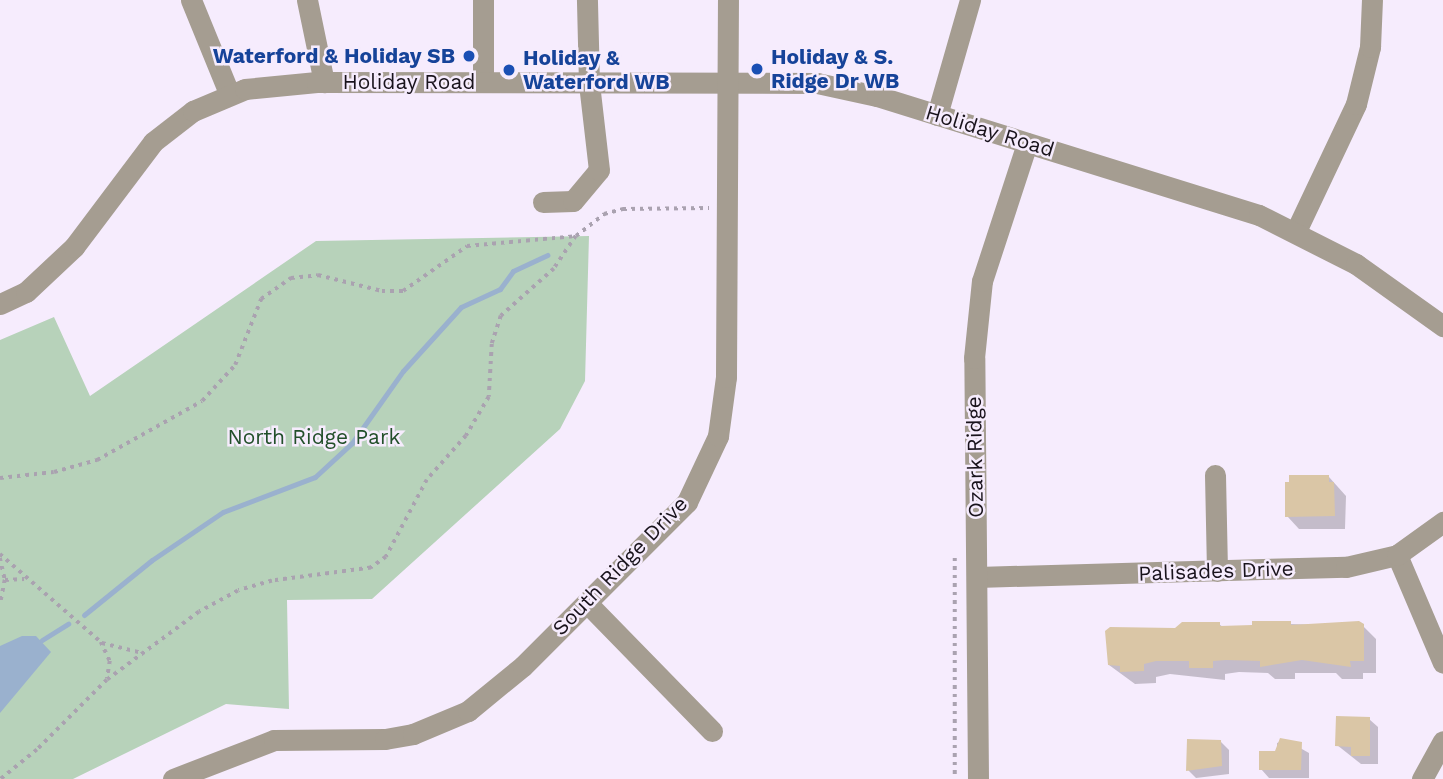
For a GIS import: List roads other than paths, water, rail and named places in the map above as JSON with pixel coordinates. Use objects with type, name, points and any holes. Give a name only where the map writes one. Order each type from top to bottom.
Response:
[{"type":"street","points":[[191,0],[229,93]]},
{"type":"street","points":[[307,0],[324,82]]},
{"type":"street","points":[[483,0],[483,82]]},
{"type":"street","points":[[543,202],[573,201],[599,170],[589,84],[587,0]]},
{"type":"street","name":"South Ridge Drive","points":[[173,779],[274,740],[385,739],[449,721],[485,699],[587,603],[687,502],[719,436],[726,377],[728,0]]},
{"type":"street","points":[[937,115],[970,0]]},
{"type":"street","points":[[1296,232],[1356,104],[1370,47],[1372,0]]},
{"type":"street","name":"Holiday Road","points":[[0,304],[26,292],[74,247],[153,142],[193,111],[229,93],[268,85],[324,82],[728,83],[841,86],[1203,195],[1296,232],[1356,264],[1443,326]]},
{"type":"street","name":"Ozark Ridge","points":[[978,779],[974,358],[982,281],[1027,143]]},
{"type":"street","points":[[1215,475],[1217,571]]},
{"type":"street","name":"Palisades Drive","points":[[977,578],[1346,567],[1397,555],[1443,522]]},
{"type":"street","points":[[1397,555],[1443,663]]},
{"type":"street","points":[[587,603],[712,731]]},
{"type":"street","points":[[1422,779],[1443,741]]},
{"type":"water","points":[[22,636],[36,636],[51,652],[0,713],[0,646]]},
{"type":"waterway","points":[[84,615],[152,560],[223,512],[315,477],[352,443],[403,371],[461,307],[500,289],[513,271],[547,255]]},
{"type":"waterway","points":[[42,640],[68,624]]},
{"type":"place","name":"Waterford & Holiday SB","points":[[469,56]]},
{"type":"place","name":"Holiday & S. Ridge Dr WB","points":[[757,69]]},
{"type":"place","name":"Holiday & Waterford WB","points":[[509,70]]},
{"type":"park label","name":"North Ridge Park","points":[[314,437]]}]
